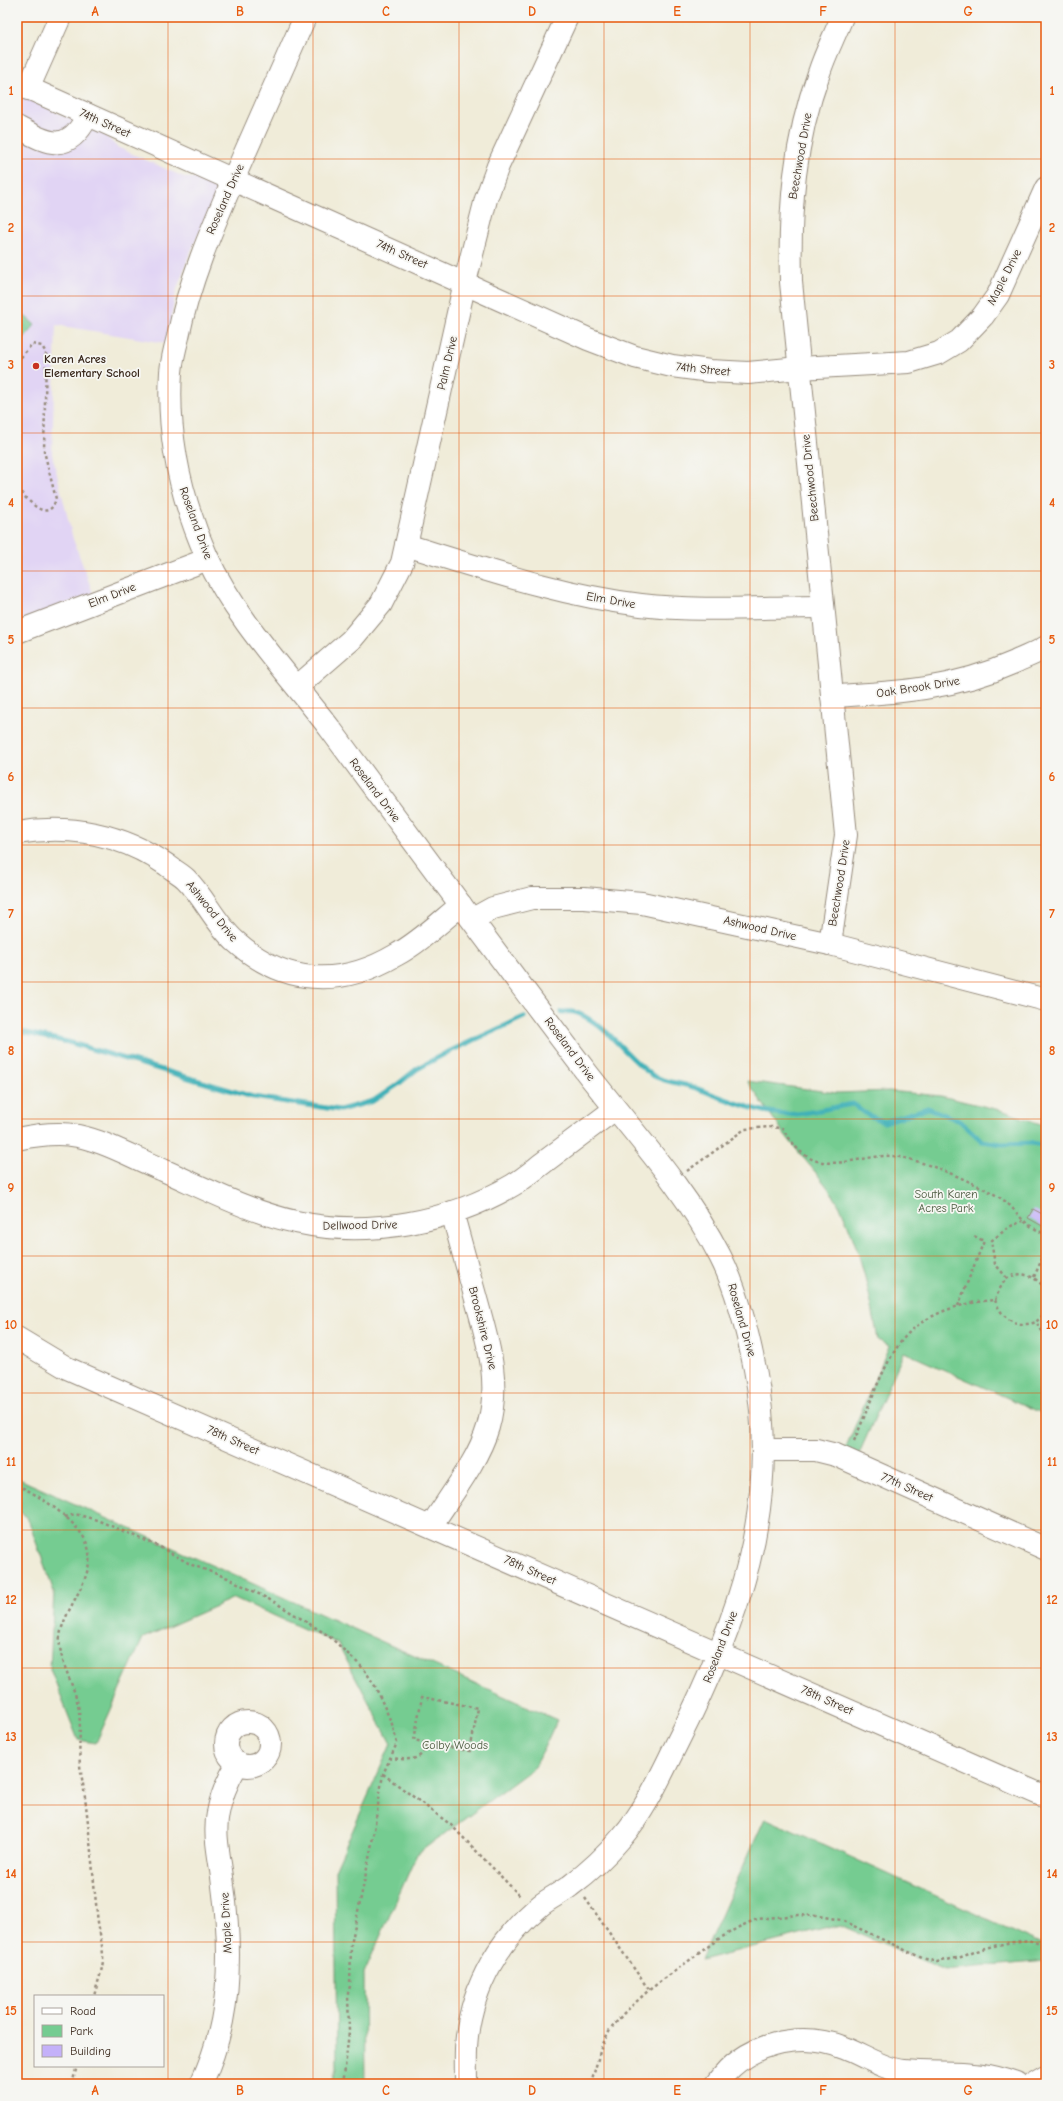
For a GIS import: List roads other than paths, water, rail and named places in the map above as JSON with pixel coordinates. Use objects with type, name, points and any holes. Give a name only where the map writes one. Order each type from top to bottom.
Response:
[{"type":"street","points":[[22,86],[60,17]]},
{"type":"street","name":"Roseland Drive","points":[[305,17],[202,252],[183,309],[171,368],[171,420],[176,461],[185,500],[208,559],[236,609],[298,686],[615,1109],[692,1209],[720,1254],[730,1278],[755,1367],[762,1411],[763,1486],[757,1531],[747,1576],[719,1652],[699,1700],[641,1813],[619,1841],[595,1865],[569,1887],[541,1905],[508,1936],[498,1950],[481,1982],[469,2021],[466,2042],[466,2084]]},
{"type":"street","name":"Palm Drive","points":[[298,686],[351,640],[380,604],[402,563],[465,282],[486,199],[498,166],[566,17]]},
{"type":"street","name":"Beechwood Drive","points":[[830,944],[846,834],[799,368],[791,282],[789,229],[793,177],[803,126],[819,73],[842,17]]},
{"type":"street","name":"74th Street","points":[[22,86],[465,282],[588,339],[642,359],[672,366],[710,371],[748,373],[799,368]]},
{"type":"street","points":[[17,127],[45,141],[64,142],[80,130],[88,115]]},
{"type":"street","name":"Maple Drive","points":[[799,368],[909,362],[939,353],[959,341],[984,316],[998,295],[1046,188]]},
{"type":"street","name":"Elm Drive","points":[[406,546],[523,582],[566,592],[642,605],[692,608],[823,607]]},
{"type":"street","name":"Elm Drive","points":[[17,632],[208,559]]},
{"type":"street","name":"Oak Brook Drive","points":[[832,696],[885,694],[945,686],[986,675],[1046,647]]},
{"type":"street","name":"Ashwood Drive","points":[[17,833],[57,829],[95,833],[132,845],[155,857],[186,879],[212,915],[234,940],[261,961],[284,973],[298,976],[327,977],[356,973],[378,965],[467,912],[493,908],[532,898],[619,900],[672,908],[830,944],[1046,1000]]},
{"type":"street","name":"Dellwood Drive","points":[[17,1139],[37,1135],[78,1136],[246,1206],[295,1222],[314,1225],[359,1228],[409,1224],[452,1212],[491,1196],[514,1184],[615,1109]]},
{"type":"street","name":"Brookshire Drive","points":[[431,1526],[474,1457],[488,1428],[494,1400],[494,1371],[488,1343],[452,1212]]},
{"type":"street","name":"78th Street","points":[[17,1338],[67,1368],[719,1652],[1046,1797]]},
{"type":"street","name":"77th Street","points":[[763,1450],[816,1450],[836,1455],[1046,1549]]},
{"type":"street","name":"Maple Drive","points":[[201,2084],[222,2029],[226,2004],[228,1954],[224,1886],[217,1843],[218,1814],[230,1777],[238,1763]]},
{"type":"street","points":[[717,2084],[723,2075],[748,2055],[767,2046],[788,2041],[809,2040],[843,2047],[865,2058],[901,2071],[950,2071],[985,2074],[1017,2084]]},
{"type":"street","points":[[1034,2084],[1046,2077]]},
{"type":"waterway","points":[[562,1012],[575,1012],[588,1018],[607,1033],[643,1068],[656,1077],[666,1081],[693,1087],[730,1101],[757,1109],[783,1114],[796,1114],[853,1104],[868,1115],[884,1122],[928,1108],[960,1121],[982,1141],[1002,1144],[1032,1143],[1046,1146]]},
{"type":"waterway","points":[[17,1031],[68,1042],[253,1097],[340,1110],[373,1101],[417,1069],[446,1053],[524,1017]]},
{"type":"place","name":"Karen Acres Elementary School","points":[[36,366]]},
{"type":"park label","name":"South Karen Acres Park","points":[[946,1201]]},
{"type":"park label","name":"Colby Woods","points":[[455,1745]]}]
